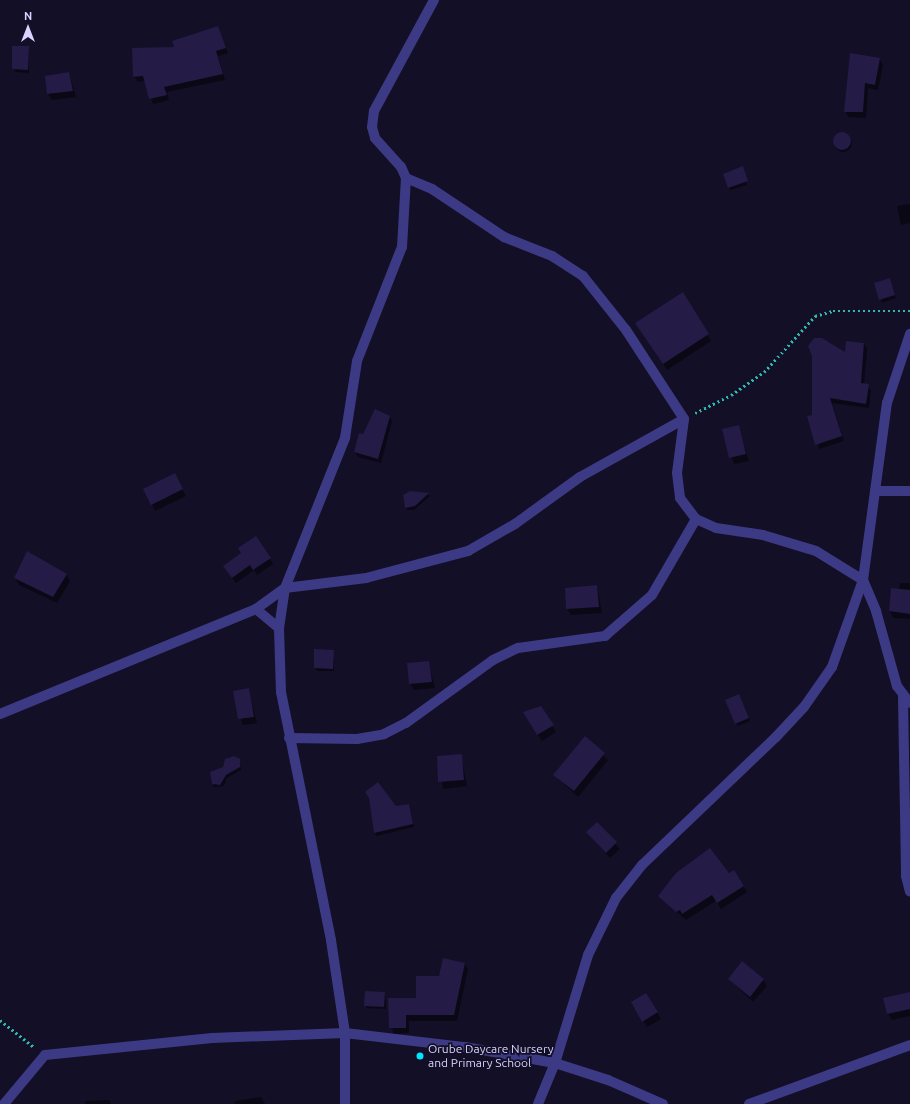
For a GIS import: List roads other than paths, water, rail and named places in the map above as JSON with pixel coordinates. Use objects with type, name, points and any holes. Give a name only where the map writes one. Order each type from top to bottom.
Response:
[{"type":"street","points":[[346,1104],[345,1033],[331,940],[289,738],[281,692],[279,628],[285,588],[339,455],[348,421],[357,361],[396,267],[405,223],[406,178],[401,167],[375,138],[372,127],[374,111],[434,0]]},
{"type":"street","points":[[406,178],[449,199],[504,237],[552,256],[582,276],[626,330],[684,419],[677,473],[680,498],[696,519],[716,528],[763,535],[816,550],[863,580],[907,700],[906,876],[910,892]]},
{"type":"street","points":[[538,1104],[555,1064],[588,955],[616,898],[642,865],[804,707],[832,667],[863,580],[887,404],[910,334]]},
{"type":"street","points":[[0,714],[256,609],[285,588],[366,578],[468,551],[515,524],[580,476],[684,419]]},
{"type":"street","points":[[875,491],[910,491]]},
{"type":"street","points":[[289,738],[357,739],[384,734],[406,723],[493,660],[518,648],[605,636],[652,594],[696,519]]},
{"type":"street","points":[[256,609],[279,628]]},
{"type":"street","points":[[4,1104],[45,1055],[205,1038],[345,1033],[464,1047],[555,1064],[608,1080],[663,1104]]},
{"type":"street","points":[[749,1104],[910,1046]]},
{"type":"place","name":"Orube Daycare Nursery and Primary School","points":[[420,1056]]}]
